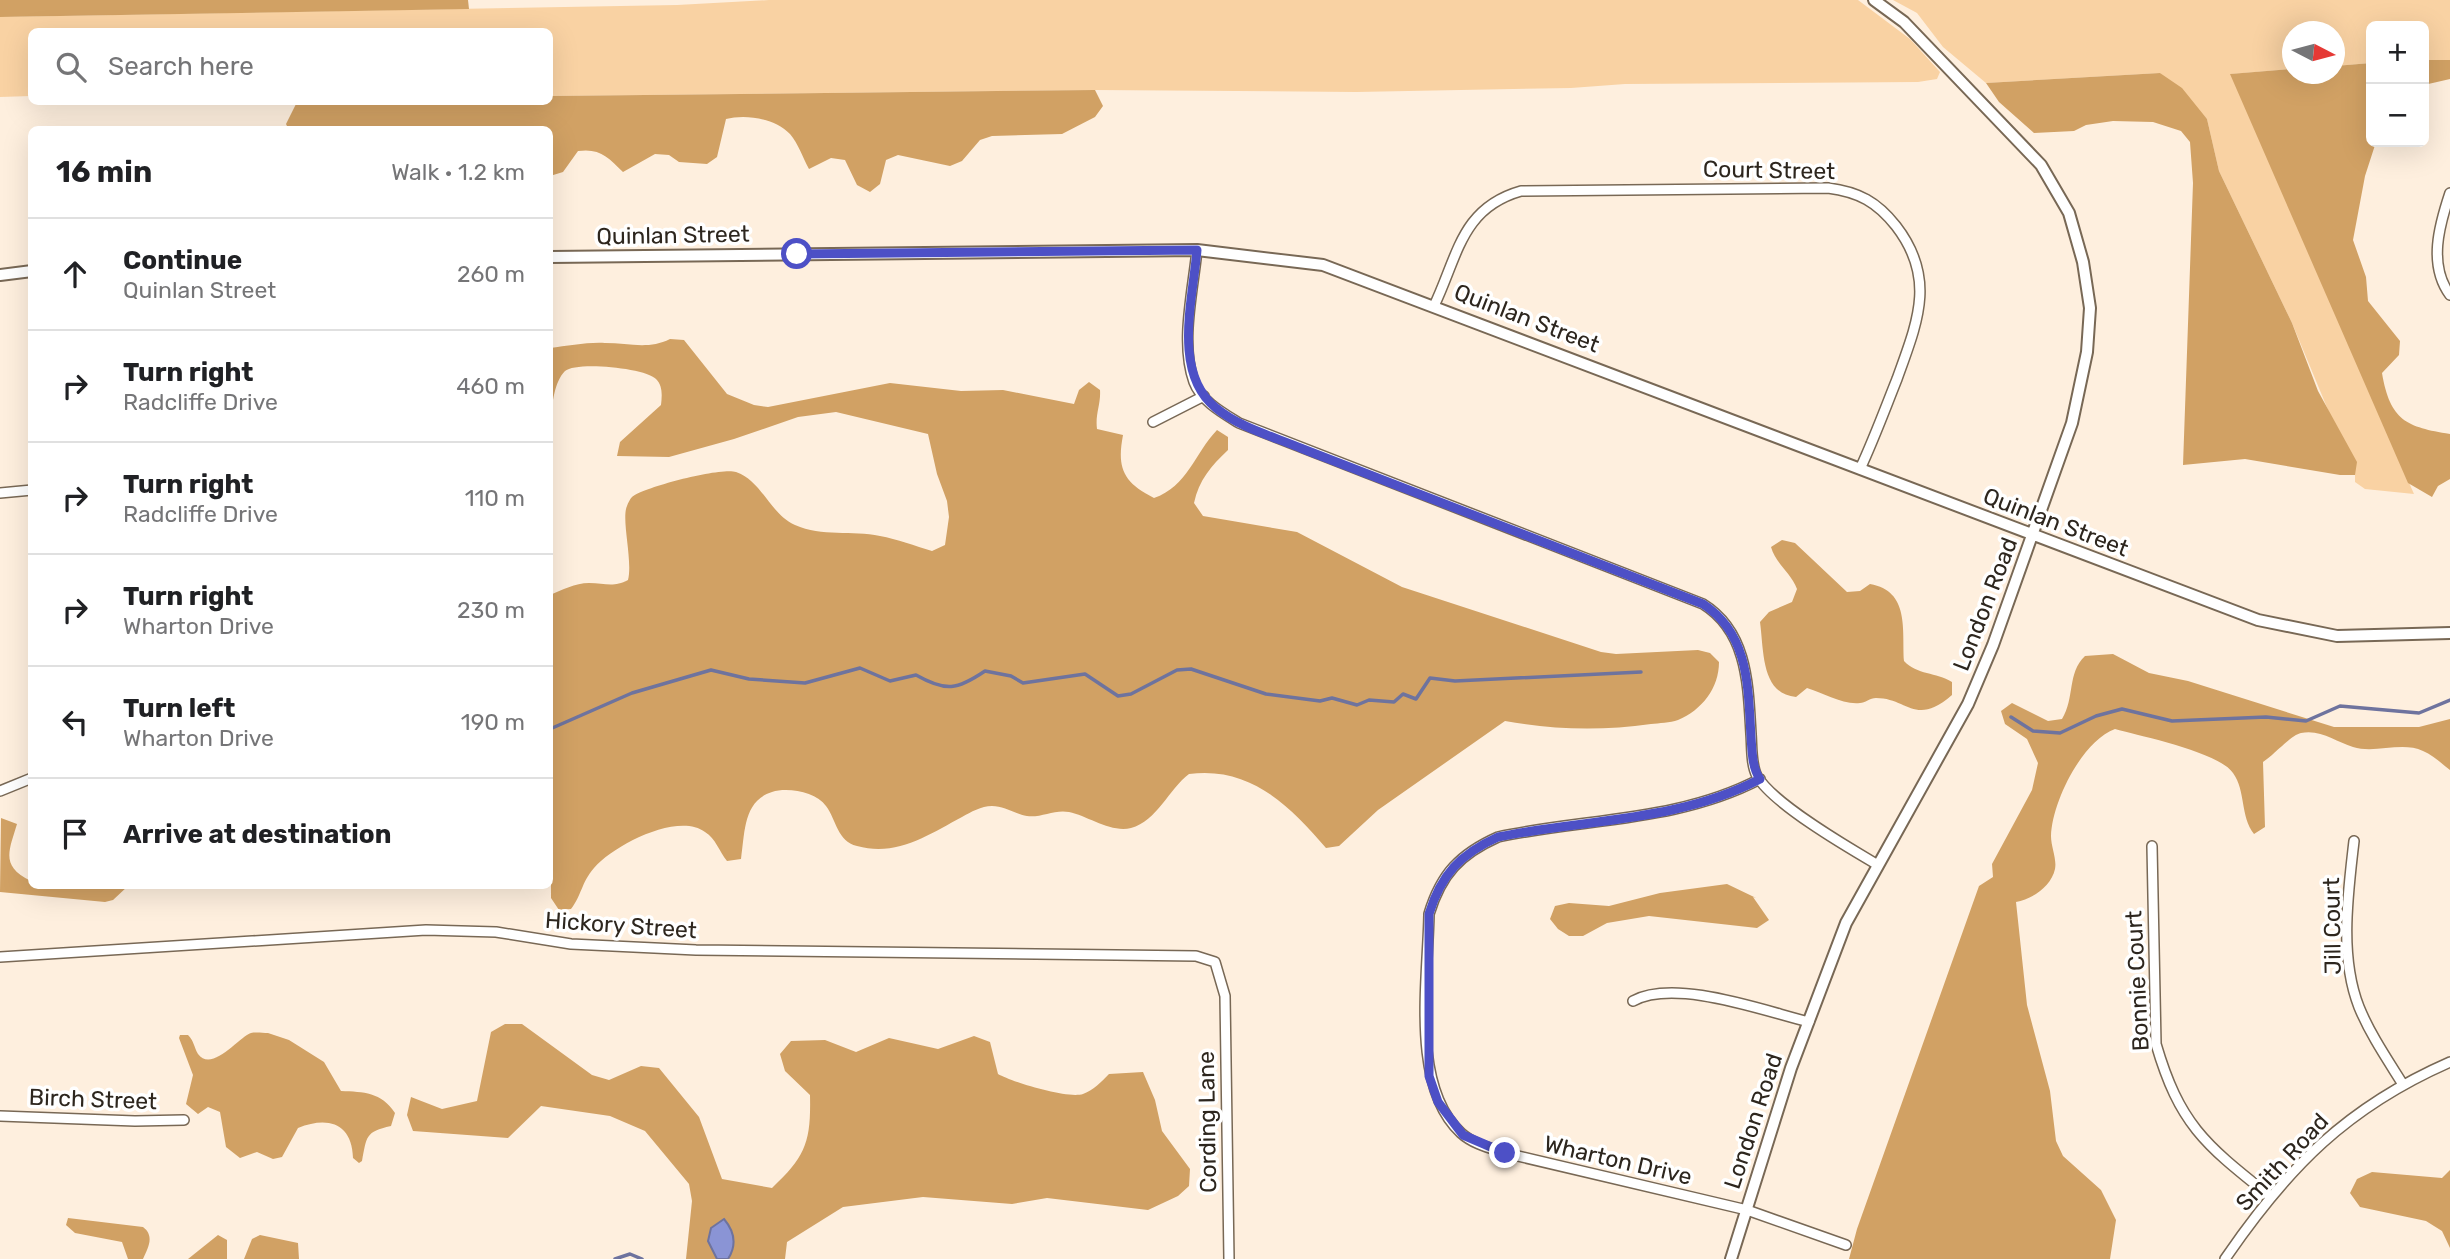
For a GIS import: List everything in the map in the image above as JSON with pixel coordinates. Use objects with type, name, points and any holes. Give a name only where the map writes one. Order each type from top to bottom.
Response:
[{"type":"street","name":"London Road","points":[[1731,1259],[1809,1022],[1846,923],[1968,704],[2033,536],[2072,423],[2087,352],[2090,308],[2083,262],[2069,213],[2040,165],[1904,22],[1874,0]]},
{"type":"street","name":"Court Street","points":[[1434,306],[1472,220],[1501,197],[1521,191],[1828,188],[1867,197],[1884,211],[1899,230],[1918,265],[1920,316],[1860,469]]},
{"type":"street","points":[[2450,193],[2437,253],[2439,274],[2450,295]]},
{"type":"street","name":"Quinlan Street","points":[[553,257],[1197,250],[1323,265],[2033,536],[2284,628],[2337,636],[2450,633]]},
{"type":"street","points":[[1197,250],[1190,355],[1195,383],[1203,396],[1239,423],[1703,604],[1735,635],[1740,650],[1749,698],[1752,751],[1760,779],[1825,834],[1878,865]]},
{"type":"street","points":[[0,275],[28,272]]},
{"type":"street","points":[[1153,422],[1203,396]]},
{"type":"street","points":[[0,493],[28,490]]},
{"type":"street","name":"Wharton Drive","points":[[1760,779],[1730,794],[1671,812],[1498,837],[1478,846],[1454,863],[1436,891],[1429,914],[1429,1076],[1438,1102],[1463,1135],[1505,1153],[1747,1210],[1846,1245]]},
{"type":"street","points":[[0,791],[28,780]]},
{"type":"street","name":"Jill Court","points":[[2354,841],[2348,886],[2350,978],[2359,1008],[2402,1083]]},
{"type":"street","name":"Bonnie Court","points":[[2152,846],[2156,1044],[2164,1073],[2174,1098],[2200,1135],[2271,1196]]},
{"type":"street","name":"Hickory Street","points":[[0,957],[426,930],[496,932],[571,944],[684,949],[1196,956],[1215,962],[1223,985]]},
{"type":"street","name":"Cording Lane","points":[[1223,985],[1229,1259]]},
{"type":"street","points":[[1633,1001],[1656,992],[1683,994],[1809,1022]]},
{"type":"street","name":"Smith Road","points":[[2225,1259],[2271,1196],[2323,1142],[2402,1083],[2450,1062]]},
{"type":"street","name":"Birch Street","points":[[0,1116],[146,1122],[184,1120]]},
{"type":"shaded area","points":[[0,0],[468,0],[469,9],[0,17]]},
{"type":"shaded area","points":[[769,0],[1858,0],[1910,39],[1940,72],[1937,79],[1918,82],[1625,84],[1571,88],[1356,92],[1095,90],[553,96],[553,28],[28,28],[28,96],[0,97],[0,17],[677,5]]},
{"type":"shaded area","points":[[1893,0],[2450,0],[2450,60],[2429,60],[2429,21],[2366,21],[2366,63],[2345,65],[2345,21],[2282,21],[2282,70],[2231,74],[2414,494],[2365,489],[2355,482],[2355,475],[2292,323],[2219,171],[2207,119],[2160,73],[1986,83],[1943,47],[1917,13]]},
{"type":"shaded area","points":[[2429,60],[2450,60],[2450,79],[2429,84]]},
{"type":"shaded area","points":[[2366,63],[2366,147],[2374,147],[2365,176],[2353,240],[2366,277],[2368,301],[2400,341],[2399,355],[2382,373],[2385,389],[2396,412],[2403,419],[2422,428],[2450,434],[2450,479],[2438,486],[2432,497],[2408,483],[2230,74],[2282,70],[2282,84],[2345,84],[2345,65]]},
{"type":"shaded area","points":[[2160,73],[2182,88],[2207,119],[2219,171],[2292,323],[2318,391],[2357,462],[2355,475],[2340,475],[2245,459],[2183,465],[2193,183],[2190,142],[2181,131],[2153,122],[2113,121],[2086,125],[2074,131],[2034,133],[1999,102],[1986,83]]},
{"type":"shaded area","points":[[1095,90],[1103,106],[1095,117],[1062,134],[992,136],[980,140],[962,161],[950,166],[898,155],[886,160],[880,184],[870,192],[857,185],[845,160],[831,158],[809,169],[790,134],[776,124],[751,117],[726,119],[717,157],[707,164],[679,162],[669,155],[655,154],[623,172],[598,152],[578,151],[563,172],[553,175],[553,126],[286,124],[296,105],[553,105],[553,96]]},
{"type":"shaded area","points":[[670,339],[684,340],[727,394],[754,405],[768,407],[890,383],[961,391],[1003,390],[1074,404],[1079,390],[1089,382],[1100,390],[1097,429],[1123,435],[1121,456],[1124,472],[1135,486],[1154,498],[1165,493],[1183,478],[1217,430],[1228,437],[1228,450],[1211,468],[1199,487],[1194,503],[1203,516],[1297,532],[1402,587],[1601,652],[1616,654],[1698,650],[1710,653],[1719,662],[1716,681],[1702,704],[1687,716],[1672,722],[1578,729],[1505,721],[1378,810],[1339,846],[1326,848],[1298,817],[1266,792],[1231,776],[1211,773],[1189,774],[1156,812],[1131,828],[1108,826],[1069,812],[1027,816],[1001,807],[988,806],[912,842],[886,849],[857,846],[845,840],[826,806],[816,797],[801,792],[779,791],[763,796],[751,810],[747,819],[741,859],[727,861],[709,835],[693,827],[663,829],[631,841],[603,859],[590,873],[571,909],[559,910],[551,898],[553,594],[579,584],[613,584],[628,580],[626,512],[632,497],[651,488],[683,479],[715,472],[736,472],[753,483],[786,520],[805,529],[880,536],[932,551],[945,545],[949,517],[947,501],[937,474],[928,434],[836,412],[798,417],[669,457],[617,456],[620,442],[661,405],[661,388],[656,379],[626,369],[596,366],[572,368],[561,376],[553,402],[553,348],[598,343],[646,345]]},
{"type":"shaded area","points":[[1782,540],[1795,543],[1847,592],[1860,591],[1870,584],[1883,588],[1892,595],[1898,603],[1903,625],[1904,661],[1915,669],[1952,682],[1952,695],[1929,709],[1920,710],[1887,699],[1876,698],[1853,703],[1807,688],[1796,697],[1776,688],[1766,669],[1760,622],[1769,612],[1792,602],[1797,589],[1771,547]]},
{"type":"shaded area","points":[[2113,654],[2149,673],[2188,681],[2334,727],[2419,727],[2450,719],[2450,770],[2415,748],[2361,749],[2322,734],[2301,733],[2292,737],[2263,762],[2265,827],[2254,834],[2247,819],[2237,780],[2225,765],[2160,740],[2115,729],[2103,736],[2081,759],[2063,790],[2051,836],[2055,861],[2053,875],[2040,891],[2016,902],[2027,1005],[2050,1091],[2056,1141],[2063,1156],[2101,1190],[2116,1220],[2110,1259],[1849,1259],[1857,1229],[1979,886],[1993,877],[1992,864],[2032,790],[2038,763],[2027,739],[2005,724],[2001,711],[2012,703],[2048,721],[2062,719],[2079,663],[2085,656]]},
{"type":"shaded area","points":[[1,818],[17,824],[9,857],[15,870],[28,879],[28,889],[125,889],[113,900],[105,902],[0,892]]},
{"type":"shaded area","points":[[1727,884],[1756,898],[1753,897],[1769,920],[1757,928],[1649,916],[1607,923],[1583,936],[1569,936],[1558,929],[1550,919],[1555,906],[1569,903],[1609,906],[1660,893]]},
{"type":"shaded area","points":[[505,1024],[522,1024],[592,1075],[609,1080],[641,1066],[659,1068],[699,1117],[722,1179],[772,1188],[792,1167],[804,1147],[809,1125],[810,1095],[785,1071],[780,1054],[791,1041],[825,1040],[856,1052],[889,1038],[938,1049],[974,1036],[990,1042],[998,1074],[1053,1092],[1083,1094],[1109,1074],[1143,1072],[1155,1100],[1162,1131],[1190,1169],[1189,1186],[1178,1196],[1148,1210],[1047,1198],[1012,1204],[923,1197],[843,1207],[787,1242],[785,1259],[686,1259],[692,1201],[689,1184],[645,1131],[610,1116],[541,1106],[508,1138],[413,1131],[407,1115],[411,1097],[442,1109],[477,1101],[491,1032]]},
{"type":"shaded area","points":[[251,1033],[268,1033],[289,1040],[324,1062],[341,1091],[365,1093],[378,1097],[390,1106],[395,1113],[391,1126],[376,1130],[369,1136],[362,1161],[359,1163],[353,1158],[352,1146],[343,1130],[328,1123],[309,1124],[298,1128],[282,1157],[273,1159],[257,1152],[240,1158],[226,1147],[220,1112],[208,1107],[198,1114],[186,1104],[193,1075],[180,1035],[188,1035],[198,1054],[204,1059],[210,1059],[218,1057]]},
{"type":"shaded area","points":[[2450,1170],[2450,1248],[2442,1231],[2426,1221],[2360,1207],[2350,1193],[2357,1179],[2372,1172],[2442,1178]]},
{"type":"shaded area","points":[[68,1218],[143,1227],[150,1238],[143,1259],[128,1259],[122,1242],[75,1233],[66,1225]]},
{"type":"shaded area","points":[[218,1235],[227,1240],[227,1259],[188,1259]]},
{"type":"shaded area","points":[[260,1235],[298,1243],[299,1259],[244,1259],[252,1239]]},
{"type":"water","points":[[724,1219],[731,1229],[734,1244],[728,1259],[717,1259],[708,1241],[711,1228]]},
{"type":"waterway","points":[[553,728],[632,693],[711,670],[749,679],[805,683],[860,668],[890,681],[916,675],[951,687],[967,682],[985,671],[1011,676],[1023,683],[1085,674],[1118,696],[1131,694],[1177,670],[1191,669],[1266,694],[1320,701],[1332,698],[1357,705],[1369,700],[1394,702],[1403,694],[1416,699],[1430,678],[1455,681],[1641,672]]},
{"type":"waterway","points":[[2011,717],[2033,731],[2060,733],[2096,716],[2122,709],[2172,721],[2266,717],[2306,721],[2340,706],[2419,713],[2450,700]]},
{"type":"waterway","points":[[615,1259],[630,1254],[642,1259]]},
{"type":"route","points":[[797,254],[1197,250],[1190,355],[1195,383],[1216,409],[1239,423],[1303,449],[1703,604],[1735,635],[1749,698],[1756,775],[1760,779],[1706,803],[1671,812],[1498,837],[1478,846],[1454,863],[1436,891],[1429,914],[1429,1076],[1438,1102],[1463,1135],[1505,1153]]}]
